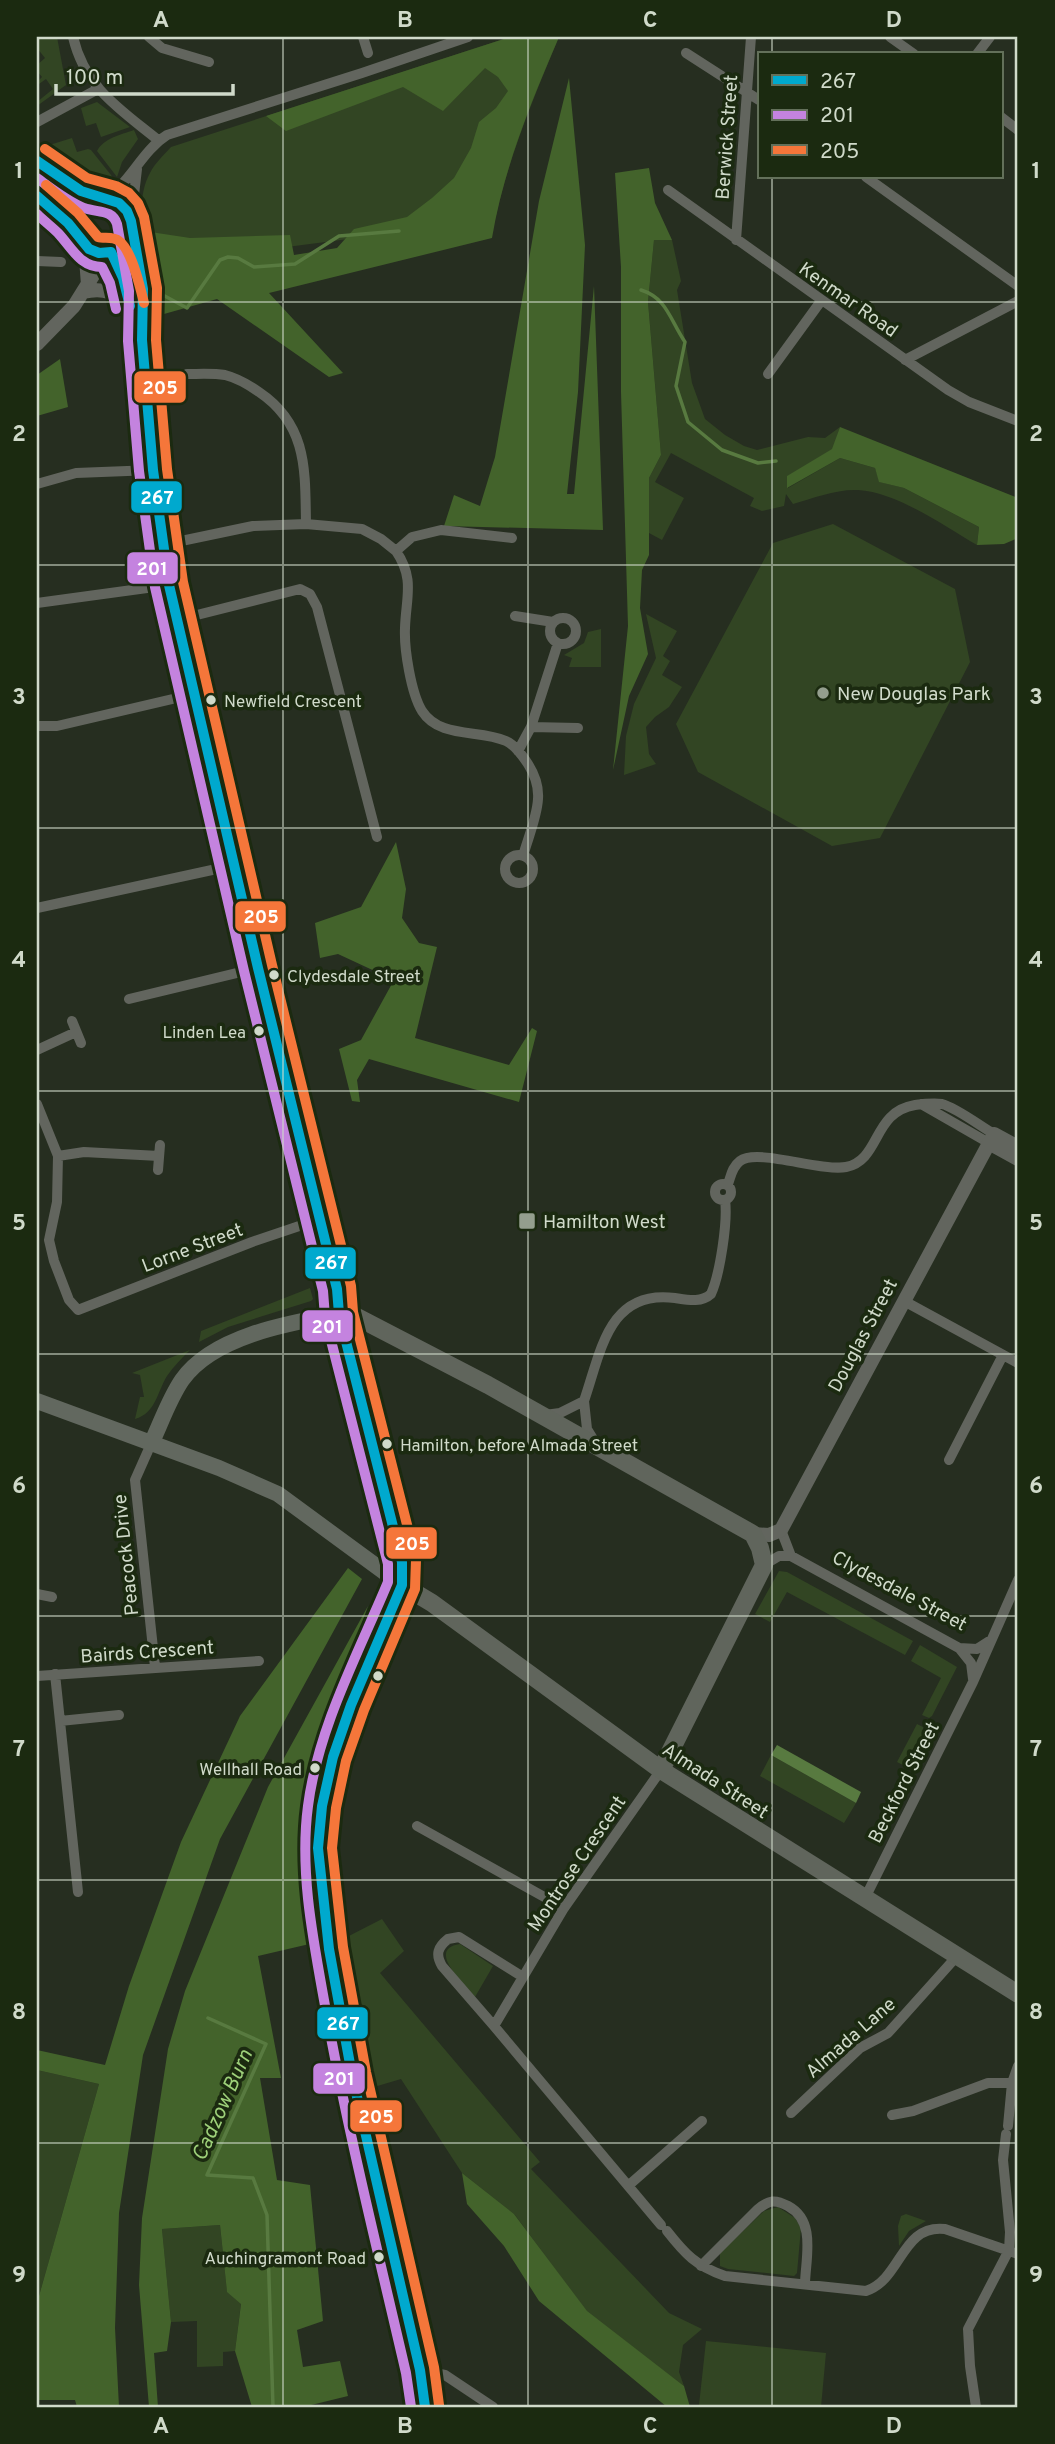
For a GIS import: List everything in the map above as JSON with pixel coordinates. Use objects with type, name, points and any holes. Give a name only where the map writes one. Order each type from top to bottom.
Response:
[{"type":"main road","points":[[37,161],[78,189],[123,206],[131,226],[143,289],[142,340],[153,470],[169,585],[258,968],[337,1289],[339,1314],[402,1562],[402,1585],[351,1705],[333,1757],[322,1806],[318,1848],[329,1949],[352,2075],[420,2370],[425,2407]]},
{"type":"main road","points":[[37,196],[94,251],[109,253],[124,244],[131,226]]},
{"type":"main road","points":[[81,239],[76,222],[80,212],[87,204],[102,199]]},
{"type":"main road","points":[[109,253],[123,278],[142,340]]},
{"type":"main road","points":[[337,1289],[386,1332]]},
{"type":"main road","points":[[151,1444],[183,1379],[209,1356],[237,1340],[312,1319],[339,1314],[353,1315],[488,1385],[753,1534],[764,1565],[661,1770]]},
{"type":"main road","points":[[37,1401],[219,1468],[278,1494],[402,1585]]},
{"type":"main road","name":"Almada Street","points":[[402,1585],[432,1603],[661,1770],[1018,1994]]},
{"type":"street","points":[[73,37],[86,73],[97,89],[158,140]]},
{"type":"street","points":[[149,37],[162,48],[209,62]]},
{"type":"street","points":[[363,37],[368,53]]},
{"type":"street","points":[[430,37],[435,48]]},
{"type":"street","points":[[102,199],[136,169],[158,140],[178,130],[468,37]]},
{"type":"street","name":"Berwick Street","points":[[736,240],[751,37]]},
{"type":"street","points":[[890,37],[911,52]]},
{"type":"street","points":[[979,52],[990,37]]},
{"type":"street","points":[[687,53],[758,99]]},
{"type":"street","points":[[37,122],[97,89]]},
{"type":"street","points":[[1002,118],[1018,130]]},
{"type":"street","points":[[131,226],[136,169]]},
{"type":"street","points":[[867,178],[1018,286]]},
{"type":"street","name":"Kenmar Road","points":[[668,190],[905,360],[969,402],[1018,421]]},
{"type":"street","points":[[81,239],[85,289]]},
{"type":"street","points":[[37,344],[74,306],[109,253]]},
{"type":"street","points":[[37,261],[61,262]]},
{"type":"street","points":[[85,289],[111,291],[131,311]]},
{"type":"street","points":[[905,360],[1018,301]]},
{"type":"street","points":[[768,374],[821,302]]},
{"type":"street","points":[[187,373],[223,375],[235,379],[265,396],[285,415],[303,456],[306,524]]},
{"type":"street","points":[[37,484],[76,473],[153,470]]},
{"type":"street","points":[[162,545],[253,526],[306,524],[362,528],[381,538],[396,551],[410,580],[404,632],[413,686],[422,711],[442,727],[505,741],[517,751],[534,775],[538,802],[523,856]]},
{"type":"street","points":[[396,551],[412,537],[440,530],[512,538]]},
{"type":"street","points":[[37,603],[169,585]]},
{"type":"street","points":[[177,620],[300,589],[310,594],[317,607],[377,837]]},
{"type":"street","points":[[515,616],[554,622],[561,618],[569,620],[576,631],[570,642],[558,643]]},
{"type":"street","points":[[554,622],[550,634],[558,643]]},
{"type":"street","points":[[517,751],[531,727],[558,643]]},
{"type":"street","points":[[37,726],[57,726],[194,694]]},
{"type":"street","points":[[531,727],[578,728]]},
{"type":"street","points":[[37,908],[235,865]]},
{"type":"street","points":[[129,999],[258,968]]},
{"type":"street","points":[[37,1050],[76,1032]]},
{"type":"street","points":[[37,1104],[58,1156],[84,1152],[160,1151],[158,1170]]},
{"type":"street","points":[[600,1449],[587,1429],[584,1401],[610,1329],[621,1312],[642,1298],[655,1296],[700,1301],[711,1294],[717,1277],[725,1200],[731,1194],[728,1184],[736,1165],[750,1156],[824,1167],[842,1168],[855,1165],[866,1155],[883,1126],[895,1112],[921,1104],[991,1139],[1018,1159]]},
{"type":"street","points":[[991,1139],[1018,1147]]},
{"type":"street","name":"Douglas Street","points":[[781,1530],[991,1139]]},
{"type":"street","name":"Lorne Street","points":[[58,1156],[57,1202],[49,1240],[69,1300],[78,1310],[320,1219]]},
{"type":"street","points":[[904,1301],[1018,1363]]},
{"type":"street","points":[[949,1460],[1003,1355]]},
{"type":"street","points":[[538,1415],[560,1413],[584,1401]]},
{"type":"street","name":"Peacock Drive","points":[[151,1444],[135,1480],[155,1667]]},
{"type":"street","points":[[753,1534],[769,1535],[781,1530],[790,1556],[779,1556],[764,1565]]},
{"type":"street","name":"Clydesdale Street","points":[[790,1556],[959,1648],[977,1649],[991,1640]]},
{"type":"street","name":"Beckford Street","points":[[865,1898],[973,1682],[1018,1580]]},
{"type":"street","points":[[37,1594],[52,1597]]},
{"type":"street","points":[[959,1648],[971,1662],[973,1682]]},
{"type":"street","name":"Bairds Crescent","points":[[37,1676],[259,1661]]},
{"type":"street","points":[[55,1674],[78,1892]]},
{"type":"street","points":[[60,1721],[119,1714]]},
{"type":"street","name":"Montrose Crescent","points":[[494,2026],[564,1908],[661,1770]]},
{"type":"street","points":[[417,1826],[564,1908]]},
{"type":"street","points":[[523,1977],[459,1937],[448,1939],[438,1950],[442,1965],[688,2258],[701,2266],[725,2276],[866,2291],[874,2289],[885,2280],[913,2239],[933,2228],[1014,2252]]},
{"type":"street","name":"Almada Lane","points":[[791,2113],[860,2048],[888,2033],[958,1955]]},
{"type":"street","points":[[976,2407],[968,2329],[1014,2252],[1003,2160],[1013,2083],[1018,2066]]},
{"type":"street","points":[[892,2115],[913,2111],[988,2083],[1013,2083]]},
{"type":"street","points":[[629,2185],[702,2121]]},
{"type":"street","points":[[701,2266],[758,2209],[766,2202],[776,2200],[797,2211],[804,2220],[807,2233],[805,2283]]},
{"type":"street","points":[[420,2370],[445,2375],[493,2407]]},
{"type":"shaded area","points":[[37,37],[57,37],[66,85],[37,106],[37,102],[53,89],[46,79],[39,84],[37,82],[42,77],[37,71],[37,65],[45,58],[37,48]]},
{"type":"shaded area","points":[[510,37],[559,37],[531,104],[495,220],[149,265],[142,218],[145,184],[152,169],[171,147]]},
{"type":"shaded area","points":[[510,37],[559,37],[511,160],[492,238],[269,293],[343,373],[329,377],[217,299],[157,316],[144,231],[190,238],[290,235],[294,255],[337,248],[354,229],[407,217],[454,178],[471,148],[479,122],[496,108],[508,91],[498,77],[485,68],[443,111],[403,87],[286,131],[266,116]]},
{"type":"shaded area","points":[[569,78],[585,245],[578,392],[567,494],[574,494],[594,286],[603,530],[444,526],[454,495],[480,506],[495,457],[539,201]]},
{"type":"shaded area","points":[[97,102],[130,127],[101,137],[96,123],[86,126],[81,108]]},
{"type":"shaded area","points":[[134,130],[138,139],[122,162],[117,177],[97,151],[108,140]]},
{"type":"shaded area","points":[[72,138],[77,152],[91,150],[116,185],[107,189],[89,186],[46,157],[47,154],[41,150]]},
{"type":"shaded area","points":[[649,168],[655,203],[672,240],[654,240],[648,302],[661,455],[649,478],[649,555],[642,570],[640,608],[648,654],[629,696],[613,770],[628,626],[621,392],[621,267],[615,173]]},
{"type":"shaded area","points":[[48,176],[80,200],[69,217],[40,190]]},
{"type":"shaded area","points":[[654,240],[672,240],[681,281],[677,290],[692,383],[705,419],[725,435],[757,450],[808,437],[825,438],[840,427],[833,449],[788,476],[788,488],[840,458],[875,468],[880,482],[904,488],[979,527],[977,545],[920,511],[873,492],[842,491],[793,504],[786,494],[784,506],[762,511],[750,506],[754,498],[671,453],[655,482],[684,498],[662,540],[649,533],[649,478],[661,455],[648,302]]},
{"type":"shaded area","points":[[60,359],[68,407],[37,416],[37,375]]},
{"type":"shaded area","points":[[840,427],[1018,498],[1018,538],[1004,544],[977,545],[979,527],[904,488],[879,482],[875,468],[840,458],[787,488],[787,476],[832,449]]},
{"type":"shaded area","name":"New Douglas Park","points":[[833,524],[955,589],[970,662],[880,838],[832,846],[698,772],[676,724],[773,543]]},
{"type":"shaded area","points":[[646,614],[677,631],[663,656],[670,661],[662,675],[682,687],[669,707],[646,727],[649,754],[656,764],[624,775],[626,736],[634,704],[656,658]]},
{"type":"shaded area","points":[[601,629],[601,667],[569,667],[572,658],[564,655],[584,643],[588,632]]},
{"type":"shaded area","points":[[396,842],[406,889],[402,918],[419,943],[437,947],[415,1038],[509,1065],[532,1028],[537,1031],[519,1102],[369,1059],[357,1080],[360,1102],[352,1101],[339,1049],[361,1040],[394,980],[338,954],[320,958],[315,923],[361,907]]},
{"type":"shaded area","points":[[310,1288],[313,1299],[311,1301],[228,1327],[199,1342],[201,1331]]},
{"type":"shaded area","points":[[190,1350],[167,1376],[152,1407],[135,1419],[140,1397],[144,1397],[140,1375],[132,1373]]},
{"type":"shaded area","points":[[348,1568],[362,1579],[220,1839],[143,2055],[119,2213],[115,2328],[119,2407],[77,2407],[75,2400],[37,2400],[37,2303],[99,2084],[37,2070],[37,2050],[105,2065],[129,1986],[181,1842],[240,1716]]},
{"type":"shaded area","points":[[779,1571],[787,1572],[913,1641],[905,1655],[787,1592],[770,1622],[755,1614]]},
{"type":"shaded area","points":[[368,1606],[320,1747],[303,1823],[304,1875],[318,1942],[258,1956],[281,2078],[260,2078],[277,2180],[310,2185],[323,2321],[297,2330],[303,2367],[340,2361],[348,2396],[303,2407],[252,2407],[235,2351],[241,2304],[227,2292],[220,2225],[162,2229],[171,2322],[167,2351],[154,2353],[158,2407],[149,2407],[139,2285],[142,2218],[168,2049],[185,1991],[268,1787]]},
{"type":"shaded area","points":[[920,1645],[957,1667],[929,1718],[922,1715],[941,1678],[911,1661]]},
{"type":"shaded area","points":[[917,1724],[923,1727],[924,1731],[907,1767],[897,1762]]},
{"type":"shaded area","points":[[777,1745],[861,1792],[856,1803],[771,1755]]},
{"type":"shaded area","points":[[771,1755],[856,1803],[844,1823],[760,1776]]},
{"type":"shaded area","points":[[382,1919],[404,1951],[380,1973],[540,2162],[531,2169],[669,2313],[702,2329],[683,2345],[679,2372],[684,2386],[587,2312],[515,2215],[462,2173],[401,2079],[374,2087],[343,1939]]},
{"type":"shaded area","points":[[460,1944],[493,1966],[475,1997],[447,1960],[446,1953],[450,1947]]},
{"type":"shaded area","points":[[37,2070],[99,2084],[37,2303]]},
{"type":"shaded area","points":[[462,2173],[514,2214],[587,2311],[684,2386],[690,2407],[667,2407],[539,2301],[504,2246],[467,2204]]},
{"type":"shaded area","points":[[778,2207],[795,2218],[801,2228],[797,2273],[794,2276],[720,2266],[720,2253],[764,2211]]},
{"type":"shaded area","points":[[906,2214],[926,2221],[909,2231],[899,2246],[898,2226],[901,2216]]},
{"type":"shaded area","points":[[220,2225],[227,2291],[241,2303],[235,2351],[223,2352],[223,2366],[197,2367],[197,2321],[171,2322],[162,2229]]},
{"type":"shaded area","points":[[706,2341],[826,2353],[821,2407],[699,2405]]},
{"type":"waterway","points":[[161,294],[187,308],[220,260],[228,257],[238,258],[254,267],[295,264],[339,236],[399,231]]},
{"type":"waterway","points":[[641,290],[657,298],[685,342],[676,386],[688,422],[722,450],[758,463],[776,461]]},
{"type":"waterway","name":"Cadzow Burn","points":[[208,2018],[266,2044],[207,2175],[253,2178],[267,2215],[273,2407]]},
{"type":"transit line","name":"205","points":[[45,149],[87,178],[116,186],[129,193],[138,203],[144,217],[157,288],[156,340],[167,469],[183,582],[272,965],[351,1286],[353,1312],[416,1560],[415,1589],[364,1710],[346,1761],[336,1808],[332,1848],[343,1947],[366,2072],[434,2367],[439,2405]]},
{"type":"transit line","name":"267","points":[[37,161],[81,191],[119,203],[127,211],[131,221],[143,289],[142,340],[153,470],[169,585],[258,968],[337,1289],[339,1314],[402,1562],[402,1585],[351,1705],[333,1757],[322,1806],[318,1848],[329,1949],[352,2075],[420,2370],[425,2407]]},
{"type":"transit line","name":"201","points":[[37,178],[78,205],[112,216],[117,224],[129,291],[128,341],[139,471],[155,587],[244,971],[323,1291],[325,1317],[388,1564],[388,1582],[340,1692],[321,1748],[308,1806],[305,1857],[313,1934],[335,2056],[406,2373],[411,2407]]},
{"type":"transit line","name":"205","points":[[46,185],[78,213],[98,237],[114,239],[124,246],[135,269],[144,303]]},
{"type":"transit line","name":"267","points":[[37,196],[68,223],[89,249],[99,253],[111,252],[123,278],[130,306]]},
{"type":"transit line","name":"201","points":[[37,214],[82,260],[102,267],[110,283],[116,309]]},
{"type":"place","name":"New Douglas Park","points":[[823,693]]},
{"type":"place","name":"Newfield Crescent","points":[[211,700]]},
{"type":"place","name":"Clydesdale Street","points":[[274,975]]},
{"type":"place","name":"Linden Lea","points":[[259,1031]]},
{"type":"place","name":"Hamilton West","points":[[527,1221]]},
{"type":"place","name":"Hamilton, before Almada Street","points":[[387,1444]]},
{"type":"place","name":"Wellhall Road","points":[[315,1768]]},
{"type":"place","name":"Auchingramont Road","points":[[379,2257]]}]
